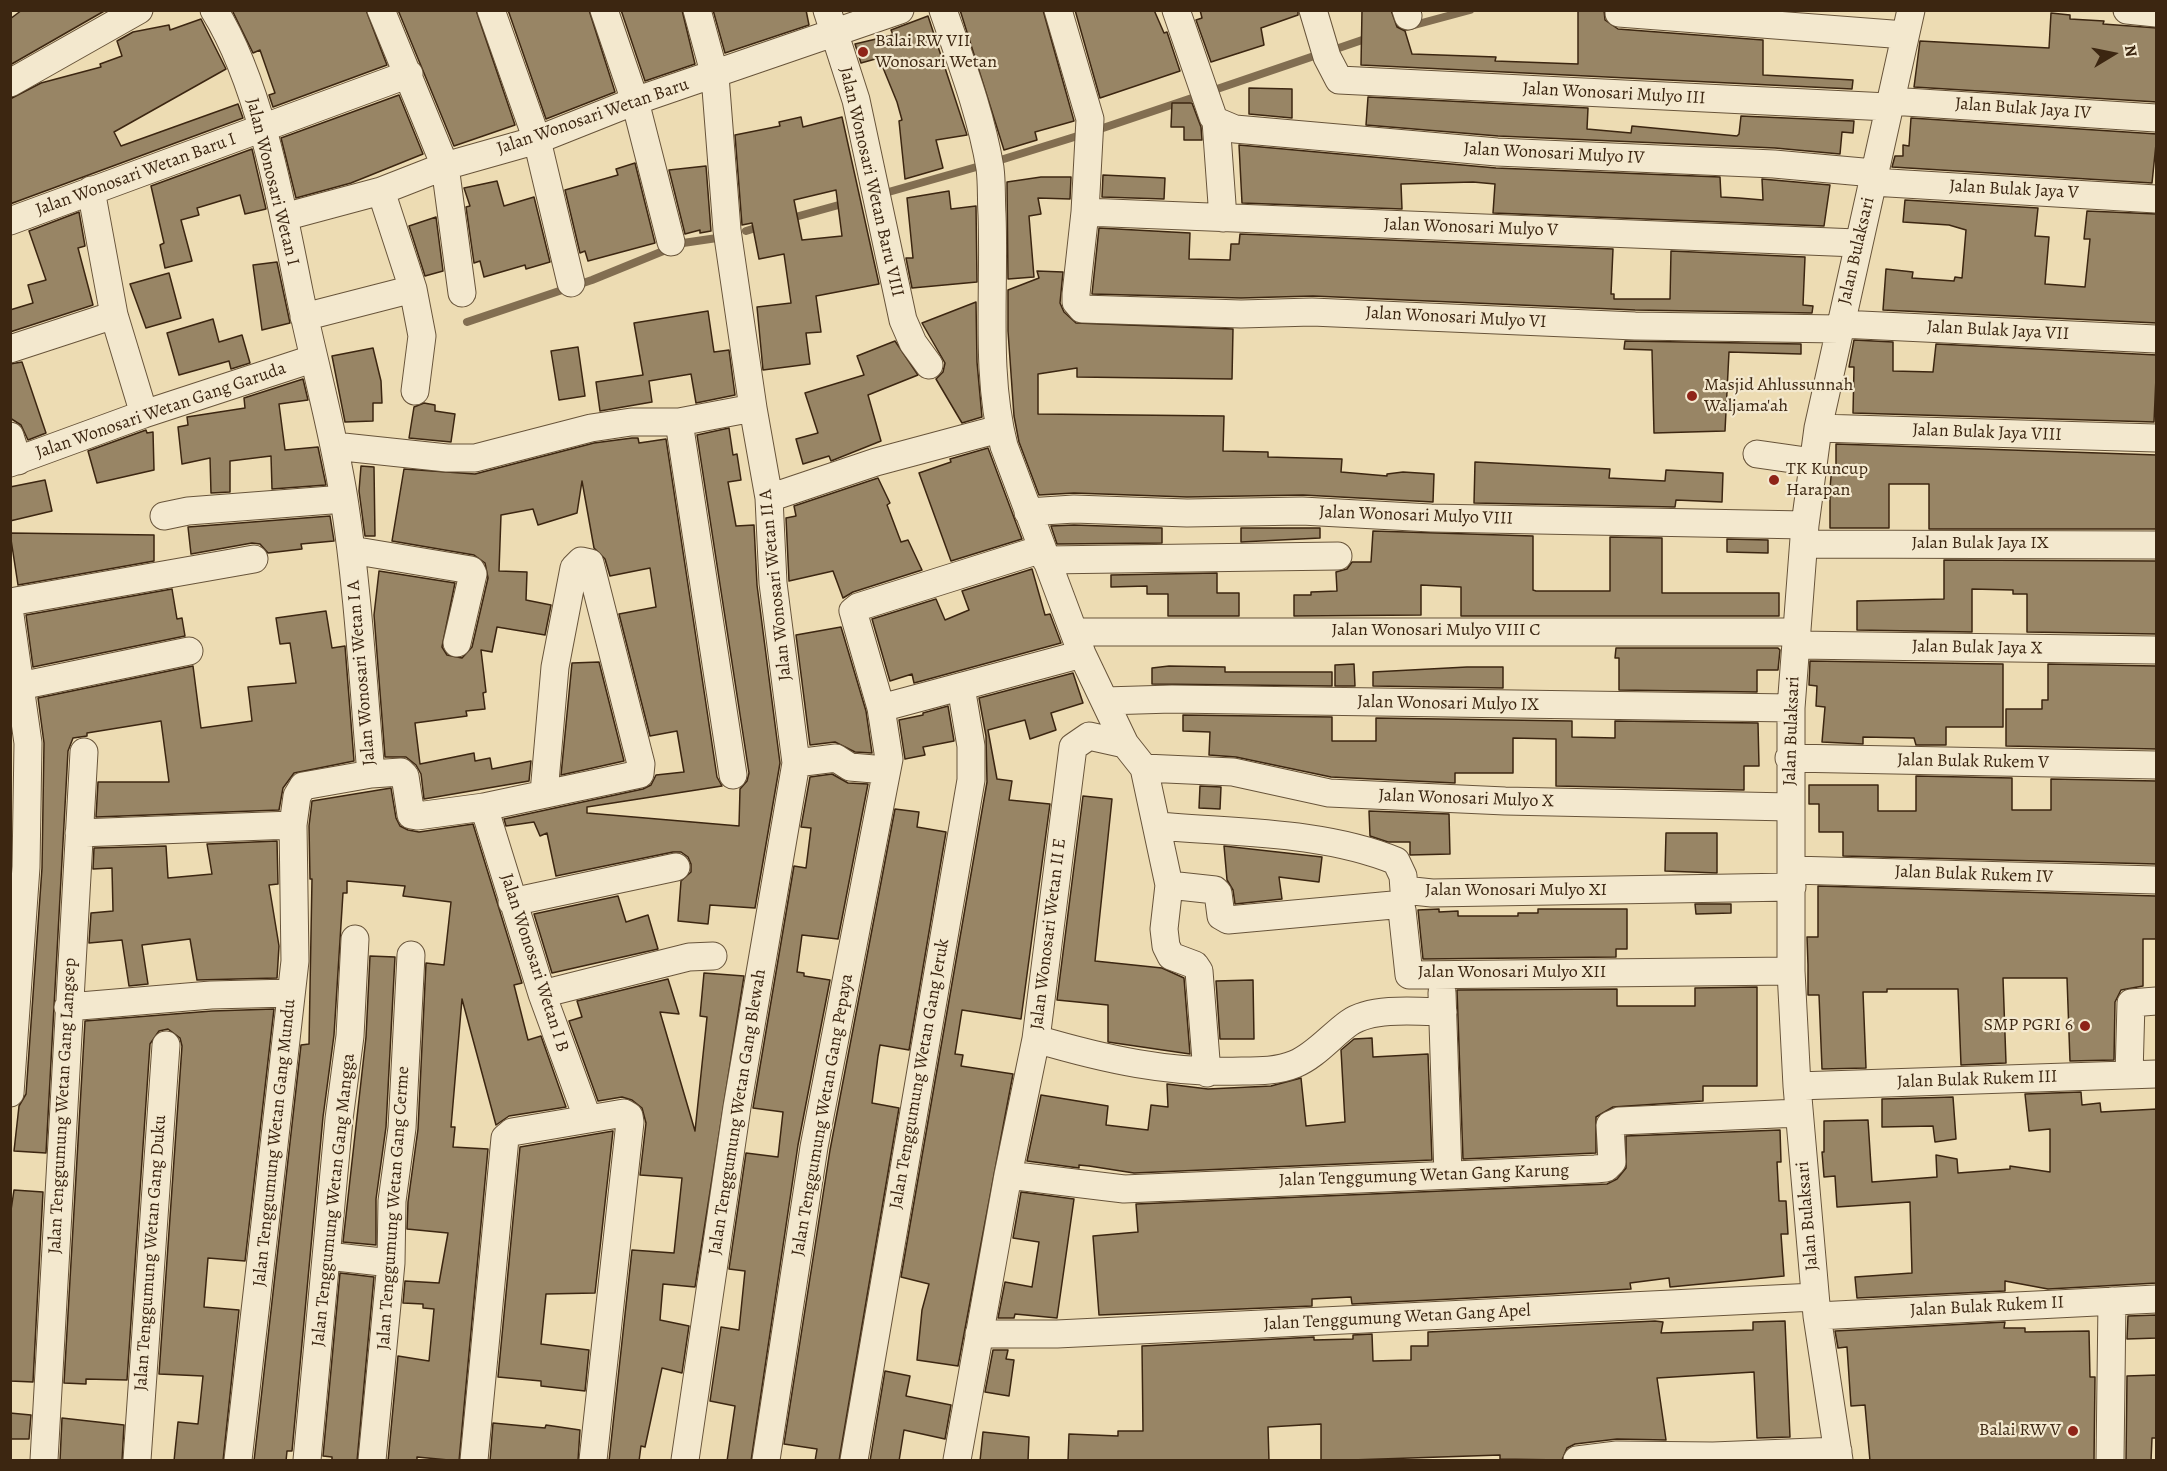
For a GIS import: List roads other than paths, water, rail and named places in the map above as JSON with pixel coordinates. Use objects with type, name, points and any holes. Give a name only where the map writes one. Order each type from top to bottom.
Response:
[{"type":"street","points":[[10,83],[139,10]]},
{"type":"street","name":"Jalan Wonosari Wetan I","points":[[214,10],[235,48],[261,130],[284,217],[312,359]]},
{"type":"street","points":[[381,10],[445,166],[462,293]]},
{"type":"street","points":[[491,10],[537,140],[571,283]]},
{"type":"street","points":[[604,10],[635,101],[671,242]]},
{"type":"street","name":"Jalan Wonosari Wetan II A","points":[[697,10],[715,76],[728,237],[753,408],[769,498],[773,583],[796,763]]},
{"type":"street","name":"Jalan Wonosari Wetan Baru","points":[[284,217],[381,190],[445,166],[537,140],[635,101],[715,76],[831,22],[900,10]]},
{"type":"street","points":[[944,10],[976,107],[990,169],[993,241],[992,324],[999,429],[1078,643],[1125,744],[1144,768],[1158,826],[1168,885],[1164,929],[1166,946],[1171,956],[1195,965],[1199,971],[1207,1072]]},
{"type":"street","points":[[1058,10],[1089,113],[1085,212]]},
{"type":"street","points":[[1176,10],[1225,125],[1223,218]]},
{"type":"street","name":"Jalan Wonosari Mulyo III","points":[[1313,10],[1327,57],[1339,80],[1889,104]]},
{"type":"street","points":[[2127,10],[2157,13]]},
{"type":"street","points":[[1619,13],[1908,23]]},
{"type":"street","name":"Jalan Wonosari Wetan Baru VIII","points":[[831,22],[856,100],[903,320],[913,343],[929,364]]},
{"type":"street","name":"Jalan Bulaksari","points":[[1838,1456],[1816,1306],[1797,1086],[1791,971],[1792,879],[1789,758],[1791,708],[1804,535],[1818,428],[1857,243],[1908,23]]},
{"type":"street","name":"Jalan Wonosari Wetan Baru I","points":[[10,221],[409,74]]},
{"type":"street","name":"Jalan Bulak Jaya IV","points":[[1889,104],[2157,118]]},
{"type":"street","name":"Jalan Wonosari Mulyo IV","points":[[1225,125],[1497,152],[1774,164],[1873,178]]},
{"type":"street","name":"Jalan Bulak Jaya V","points":[[1873,178],[2157,199]]},
{"type":"street","points":[[91,190],[114,315],[144,414]]},
{"type":"street","points":[[381,190],[413,289],[422,336],[415,391]]},
{"type":"street","name":"Jalan Wonosari Mulyo V","points":[[1085,212],[1857,243]]},
{"type":"street","name":"Jalan Wonosari Mulyo VI","points":[[1085,212],[1076,302],[1082,309],[1241,314],[1312,312],[1635,326],[1840,326]]},
{"type":"street","points":[[304,318],[413,289]]},
{"type":"street","points":[[10,349],[114,315]]},
{"type":"street","name":"Jalan Bulak Jaya VII","points":[[1840,326],[2157,339]]},
{"type":"street","name":"Jalan Wonosari Wetan Gang Garuda","points":[[13,453],[144,414],[312,359]]},
{"type":"street","name":"Jalan Wonosari Wetan I A","points":[[293,825],[297,796],[303,786],[371,774],[351,550],[344,499],[334,446],[312,359]]},
{"type":"street","points":[[334,446],[447,458],[475,458],[591,428],[632,422],[679,422],[753,408]]},
{"type":"street","points":[[679,422],[733,775]]},
{"type":"street","name":"Jalan Bulak Jaya VIII","points":[[1818,428],[2157,438]]},
{"type":"street","points":[[769,498],[876,462],[999,429]]},
{"type":"street","points":[[1757,454],[1814,462]]},
{"type":"street","points":[[164,516],[188,511],[344,499]]},
{"type":"street","name":"Jalan Wonosari Mulyo VIII","points":[[1028,512],[1074,509],[1187,513],[1302,511],[1804,535]]},
{"type":"street","name":"Jalan Bulak Jaya IX","points":[[1804,535],[2157,545]]},
{"type":"street","points":[[351,550],[471,570],[473,574],[457,643]]},
{"type":"street","points":[[1044,554],[1338,556]]},
{"type":"street","name":"Jalan Tenggumung Wetan Gang Pepaya","points":[[766,1461],[813,1147],[889,759],[881,708],[853,611],[858,606],[1044,554]]},
{"type":"street","points":[[10,602],[254,559]]},
{"type":"street","points":[[371,774],[401,772],[405,776],[411,815],[484,807],[640,774],[641,764],[590,563],[581,561],[574,568],[555,667],[544,793]]},
{"type":"street","points":[[10,615],[28,743],[26,856],[10,1093]]},
{"type":"street","name":"Jalan Wonosari Mulyo VIII C","points":[[881,708],[961,687],[1078,643],[1797,639]]},
{"type":"street","name":"Jalan Bulak Jaya X","points":[[1797,639],[2157,650]]},
{"type":"street","points":[[20,686],[189,651]]},
{"type":"street","name":"Jalan Tenggumung Wetan Gang Jeruk","points":[[854,1461],[971,780],[971,746],[961,687]]},
{"type":"street","name":"Jalan Wonosari Mulyo IX","points":[[1105,701],[1172,699],[1791,708]]},
{"type":"street","name":"Jalan Wonosari Wetan II E","points":[[957,1461],[1008,1175],[1036,1039],[1073,747],[1089,736],[1125,744]]},
{"type":"street","name":"Jalan Tenggumung Wetan Gang Langsep","points":[[44,1461],[84,753]]},
{"type":"street","points":[[796,763],[836,758],[850,767],[886,770]]},
{"type":"street","name":"Jalan Bulak Rukem V","points":[[1789,758],[2157,765]]},
{"type":"street","name":"Jalan Tenggumung Wetan Gang Blewah","points":[[685,1461],[737,1107],[796,763]]},
{"type":"street","name":"Jalan Wonosari Mulyo X","points":[[1144,768],[1233,772],[1329,793],[1505,801],[1790,807]]},
{"type":"street","name":"Jalan Wonosari Wetan I B","points":[[484,807],[542,994],[587,1118]]},
{"type":"street","points":[[79,833],[293,825]]},
{"type":"street","name":"Jalan Tenggumung Wetan Gang Mundu","points":[[238,1461],[295,961],[293,825]]},
{"type":"street","name":"Jalan Wonosari Mulyo XI","points":[[1158,826],[1317,840],[1378,854],[1396,861],[1403,876],[1403,900],[1432,893],[1792,879]]},
{"type":"street","points":[[512,902],[676,867]]},
{"type":"street","name":"Jalan Bulak Rukem IV","points":[[1792,879],[2157,880]]},
{"type":"street","points":[[1168,885],[1215,890],[1218,893],[1221,916],[1228,920],[1386,905],[1403,900]]},
{"type":"street","name":"Jalan Wonosari Mulyo XII","points":[[1403,900],[1409,975],[1791,971]]},
{"type":"street","name":"Jalan Tenggumung Wetan Gang Mangga","points":[[308,1461],[339,1119],[350,1036],[355,939]]},
{"type":"street","name":"Jalan Tenggumung Wetan Gang Cerme","points":[[372,1461],[391,1263],[392,1201],[402,1128],[411,956]]},
{"type":"street","points":[[542,994],[688,957],[713,956]]},
{"type":"street","points":[[1440,974],[1448,1175]]},
{"type":"street","points":[[68,1007],[211,995],[291,993]]},
{"type":"street","points":[[2129,1074],[2131,1003],[2157,1001]]},
{"type":"street","points":[[1036,1039],[1116,1062],[1207,1072],[1276,1070],[1298,1064],[1352,1021],[1363,1017],[1399,1011],[1443,1012]]},
{"type":"street","name":"Jalan Tenggumung Wetan Gang Duku","points":[[136,1461],[166,1045]]},
{"type":"street","name":"Jalan Bulak Rukem III","points":[[1797,1086],[2157,1074]]},
{"type":"street","points":[[474,1461],[505,1138],[512,1132],[624,1113],[629,1116],[630,1122],[593,1461]]},
{"type":"street","name":"Jalan Tenggumung Wetan Gang Karung","points":[[1008,1175],[1124,1189],[1606,1168],[1612,1162],[1610,1125],[1619,1121],[1799,1113]]},
{"type":"street","points":[[327,1256],[391,1263]]},
{"type":"street","name":"Jalan Bulak Rukem II","points":[[1816,1306],[2112,1302],[2157,1299]]},
{"type":"street","points":[[2110,1461],[2112,1302]]},
{"type":"street","name":"Jalan Tenggumung Wetan Gang Apel","points":[[979,1334],[1056,1334],[1816,1306]]},
{"type":"street","points":[[1577,1461],[1617,1455],[1838,1456]]},
{"type":"waterway","points":[[1392,31],[1470,10]]},
{"type":"waterway","points":[[1330,51],[1371,37]]},
{"type":"waterway","points":[[1217,89],[1320,54]]},
{"type":"waterway","points":[[1094,131],[1195,97]]},
{"type":"waterway","points":[[994,162],[1084,134]]},
{"type":"waterway","points":[[885,193],[980,166]]},
{"type":"waterway","points":[[788,219],[846,203]]},
{"type":"waterway","points":[[746,231],[762,226]]},
{"type":"waterway","points":[[467,322],[592,280],[683,243],[724,237]]},
{"type":"place","name":"Balai RW VII Wonosari Wetan","points":[[863,52]]},
{"type":"place","name":"Masjid Ahlussunnah Waljama'ah","points":[[1692,396]]},
{"type":"place","name":"TK Kuncup Harapan","points":[[1774,480]]},
{"type":"place","name":"SMP PGRI 6","points":[[2085,1026]]},
{"type":"place","name":"Balai RW V","points":[[2073,1431]]}]
